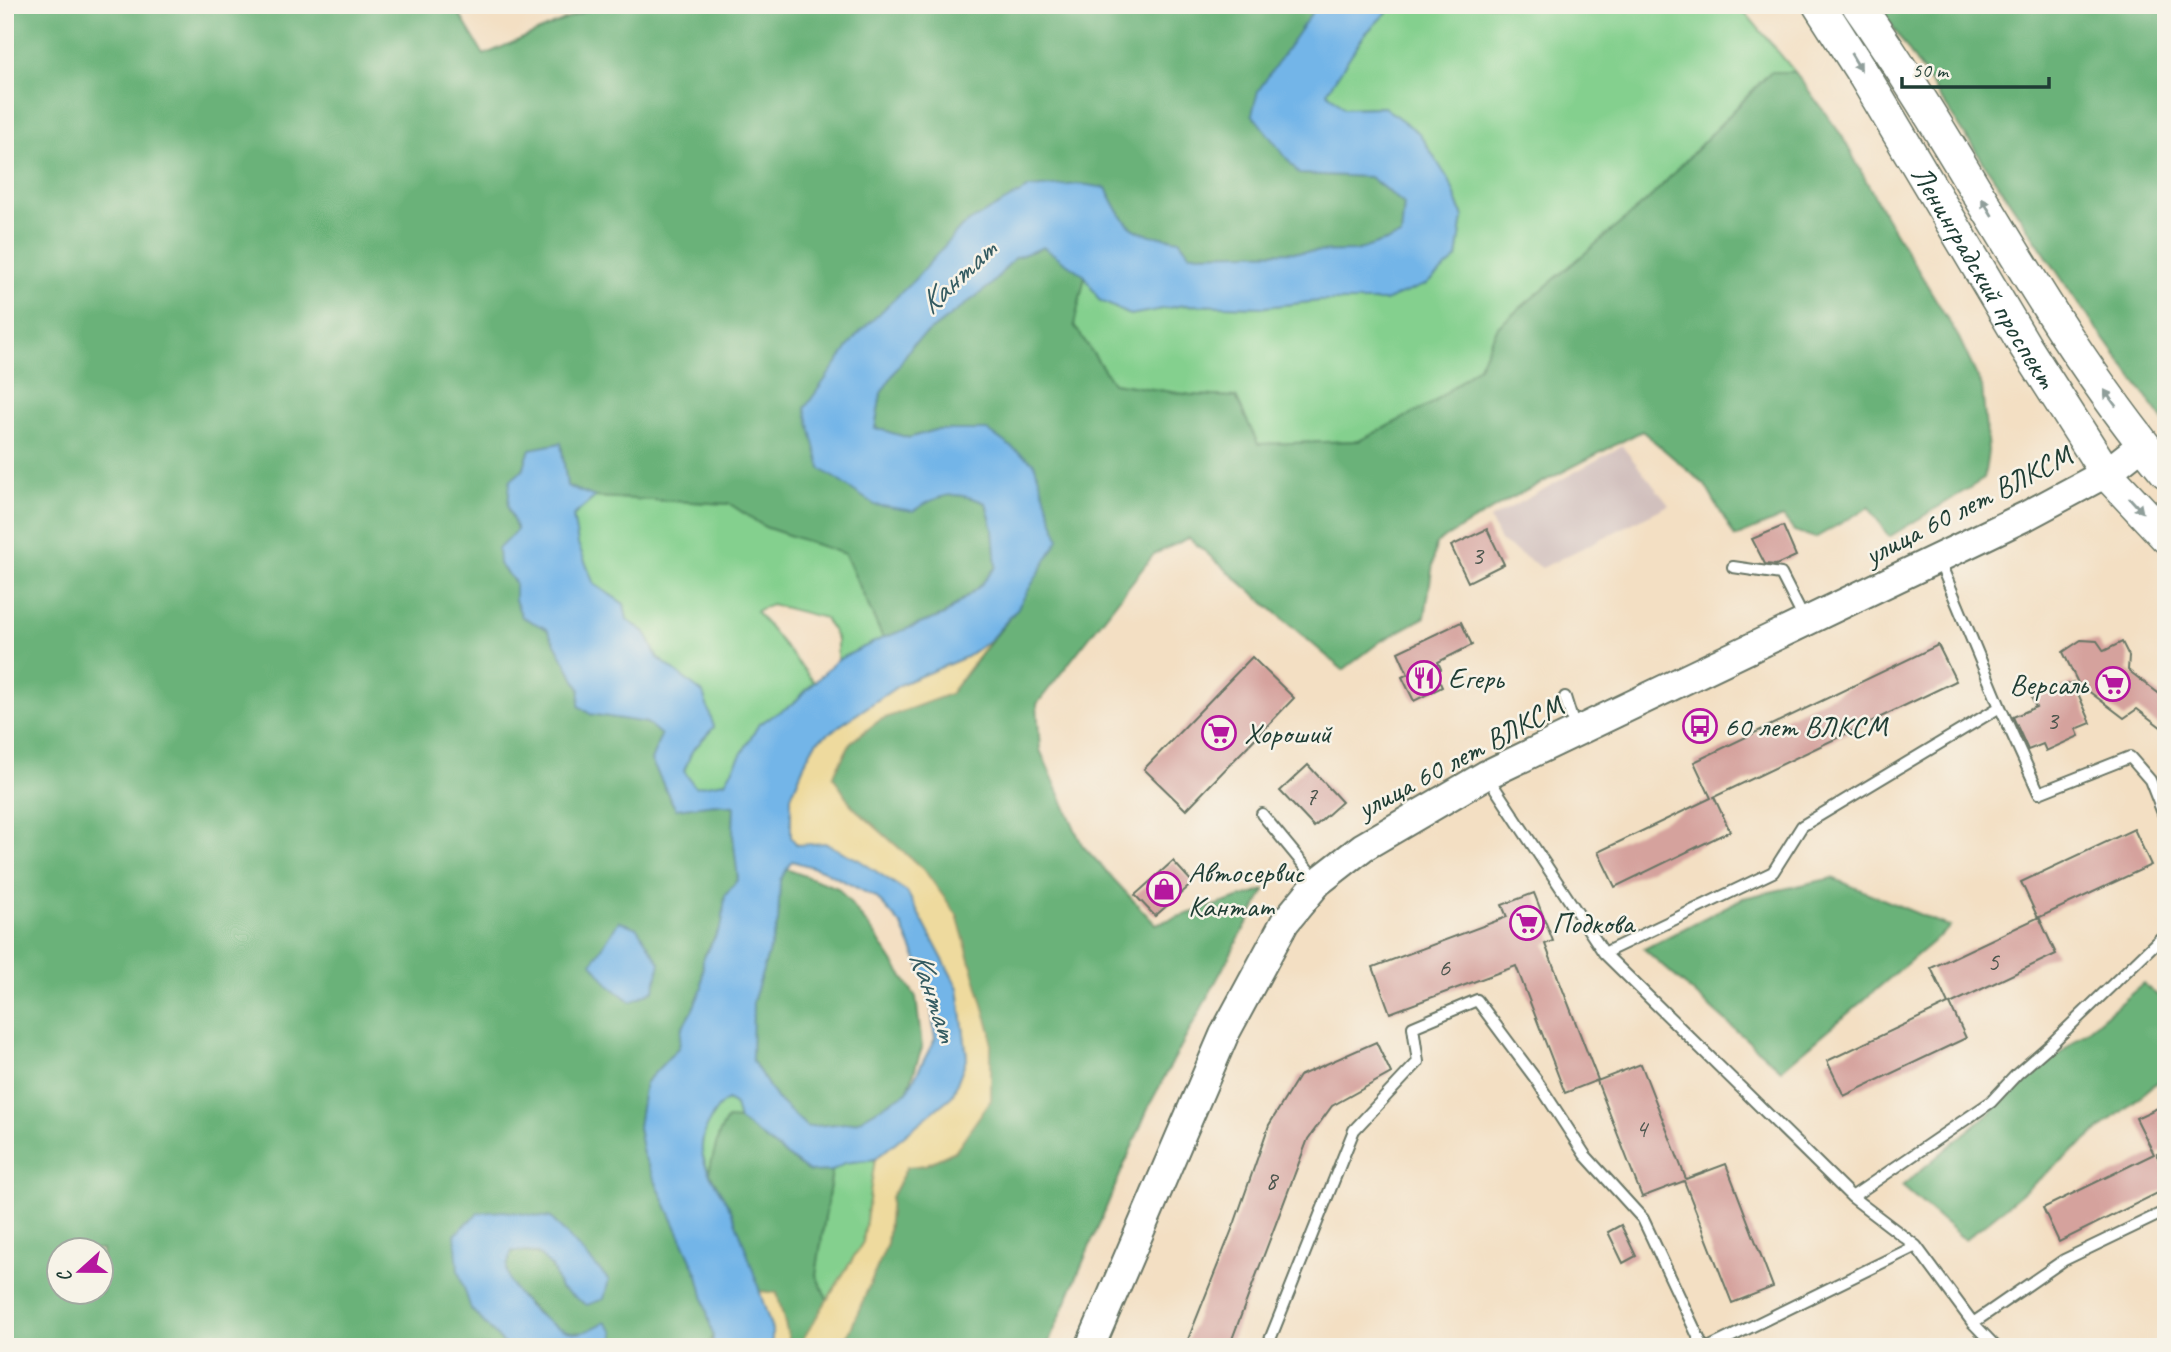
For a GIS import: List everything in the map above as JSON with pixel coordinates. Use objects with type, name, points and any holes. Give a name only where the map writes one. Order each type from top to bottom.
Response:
[{"type":"main road","name":"Ленинградский проспект","points":[[1819,5],[1865,77],[2025,346],[2106,473],[2166,537]]},
{"type":"main road","name":"Ленинградский проспект","points":[[1857,5],[1900,66],[2067,338],[2166,472]]},
{"type":"street","name":"улица 60 лет ВЛКСМ","points":[[1090,1347],[1224,1035],[1285,922],[1318,882],[1363,847],[1486,775],[2025,516],[2106,473],[2143,444]]},
{"type":"lane","points":[[1938,558],[2039,793],[2130,757],[2150,780],[2166,821]]},
{"type":"lane","points":[[1733,567],[1781,573],[1806,622]]},
{"type":"lane","points":[[1565,697],[1576,732]]},
{"type":"lane","points":[[1604,953],[1773,872],[1802,826],[2000,707]]},
{"type":"lane","points":[[1486,775],[1604,953],[1852,1197],[1916,1246],[1973,1323],[1996,1347]]},
{"type":"lane","points":[[1262,814],[1318,882]]},
{"type":"lane","points":[[1852,1197],[1991,1102],[2166,933]]},
{"type":"lane","points":[[1268,1347],[1354,1130],[1418,1062],[1413,1027],[1477,1000],[1535,1078],[1585,1155],[1643,1219],[1703,1347]]},
{"type":"lane","points":[[1973,1323],[2064,1260],[2166,1211]]},
{"type":"lane","points":[[1710,1347],[1916,1246]]},
{"type":"shaded area","points":[[1622,446],[1669,505],[1542,568],[1500,541],[1490,519]]},
{"type":"green space","points":[[5,5],[454,5],[484,55],[599,5],[1317,5],[1310,19],[1299,174],[1370,177],[1404,204],[1401,236],[1356,251],[1190,254],[1179,240],[1150,235],[1133,228],[1120,214],[1106,188],[962,226],[805,408],[913,511],[932,500],[948,495],[965,496],[986,503],[993,529],[996,567],[980,586],[943,615],[883,638],[845,554],[765,527],[730,504],[595,497],[567,486],[561,443],[530,449],[523,470],[511,481],[508,507],[517,530],[499,549],[499,564],[515,582],[515,600],[522,616],[547,629],[591,714],[648,723],[661,735],[651,761],[676,809],[715,804],[734,806],[733,835],[738,879],[725,896],[722,924],[703,958],[702,988],[682,1028],[679,1047],[645,1083],[638,1127],[643,1154],[698,1275],[713,1336],[708,1347],[616,1347],[613,1331],[563,1331],[544,1319],[512,1289],[506,1269],[512,1251],[539,1255],[549,1263],[560,1288],[573,1243],[551,1218],[504,1211],[471,1309],[507,1347],[5,1347]]},
{"type":"green space","points":[[1394,5],[1739,5],[1795,72],[1770,72],[1649,199],[1498,327],[1479,366],[1433,403],[1359,441],[1258,444],[1236,397],[1191,395],[1113,383],[1074,325],[1085,276],[1099,300],[1130,315],[1184,305],[1265,307],[1319,301],[1457,258],[1463,216],[1450,182],[1384,107],[1344,108],[1326,92],[1364,35]]},
{"type":"green space","points":[[1878,5],[2166,5],[2166,424],[2074,297]]},
{"type":"green space","points":[[1771,72],[1795,72],[1842,136],[1883,212],[1959,338],[1982,387],[1988,451],[1984,479],[1889,537],[1869,507],[1815,538],[1794,531],[1783,517],[1735,537],[1705,485],[1642,431],[1510,499],[1436,543],[1425,617],[1381,641],[1343,670],[1189,538],[1154,554],[1037,704],[1040,750],[1082,845],[1155,924],[1265,890],[1150,1104],[1047,1347],[839,1347],[847,1338],[887,1244],[891,1197],[907,1167],[925,1165],[955,1151],[925,871],[852,806],[833,776],[851,742],[880,720],[950,694],[1017,609],[1058,539],[935,430],[909,438],[875,428],[881,393],[913,344],[991,285],[1014,258],[1044,247],[1085,276],[1074,325],[1113,383],[1191,395],[1236,397],[1258,444],[1359,441],[1433,403],[1479,366],[1498,327],[1649,199]]},
{"type":"green space","points":[[595,497],[730,504],[765,527],[845,554],[883,638],[837,660],[837,639],[825,618],[771,604],[756,611],[814,682],[793,704],[759,724],[726,782],[695,788],[684,771],[692,751],[714,727],[671,669],[657,657],[645,632],[627,620],[624,604],[594,584],[578,544],[573,516]]},
{"type":"green space","points":[[786,869],[838,888],[874,933],[916,997],[922,1048],[907,1092],[856,1122],[807,1127],[776,1098],[752,1060],[753,1002],[778,922],[780,880]]},
{"type":"green space","points":[[1832,878],[1950,927],[1781,1070],[1644,949],[1743,898]]},
{"type":"green space","points":[[2143,984],[2166,1002],[2166,1075],[1965,1240],[1902,1186]]},
{"type":"green space","points":[[727,1100],[735,1105],[739,1120],[727,1119],[719,1134],[709,1172],[702,1153],[702,1144],[709,1122]]},
{"type":"green space","points":[[727,1119],[739,1120],[809,1172],[832,1171],[816,1275],[828,1301],[798,1347],[791,1347],[777,1293],[759,1291],[731,1210],[709,1172],[719,1134]]},
{"type":"green space","points":[[875,1159],[863,1242],[828,1301],[816,1275],[832,1171],[845,1163]]},
{"type":"sand","points":[[990,640],[950,694],[880,720],[851,742],[833,776],[852,806],[925,871],[957,915],[991,1032],[991,1100],[955,1151],[925,1165],[907,1167],[891,1197],[887,1244],[847,1338],[839,1347],[798,1347],[863,1242],[875,1159],[952,1096],[967,1057],[958,988],[907,892],[797,845],[791,837],[791,796],[816,742],[901,684],[966,657]]},
{"type":"sand","points":[[759,1291],[777,1293],[791,1347],[772,1347],[772,1330]]},
{"type":"water","name":"Кантат","points":[[1317,5],[1394,5],[1364,35],[1327,92],[1344,108],[1384,107],[1419,133],[1450,182],[1463,217],[1457,258],[1427,284],[1385,301],[1319,301],[1265,307],[1184,305],[1130,315],[1099,300],[1085,276],[1043,247],[1014,258],[991,285],[913,344],[881,393],[875,428],[909,438],[935,430],[987,430],[1034,463],[1059,539],[1017,609],[990,640],[966,657],[901,684],[816,742],[791,796],[791,837],[797,845],[825,843],[859,860],[907,892],[958,988],[967,1057],[952,1096],[875,1159],[845,1163],[832,1171],[809,1172],[739,1120],[735,1105],[727,1100],[717,1109],[708,1123],[702,1152],[710,1175],[731,1211],[743,1240],[772,1330],[772,1347],[713,1347],[713,1336],[698,1275],[643,1154],[638,1127],[645,1083],[679,1047],[682,1028],[702,988],[703,959],[722,924],[725,896],[738,879],[733,835],[734,806],[715,804],[676,809],[651,761],[661,735],[647,723],[590,714],[579,706],[580,689],[547,629],[522,617],[515,600],[515,582],[499,564],[498,549],[517,530],[508,507],[510,481],[523,470],[530,449],[561,443],[567,486],[595,497],[573,516],[578,544],[594,584],[624,604],[627,620],[645,632],[657,657],[703,693],[714,727],[692,751],[684,771],[695,787],[725,782],[759,724],[793,704],[837,660],[883,638],[944,615],[980,586],[996,567],[993,529],[986,503],[965,496],[948,495],[932,500],[913,511],[875,505],[821,469],[805,408],[856,336],[916,278],[962,226],[1029,188],[1081,184],[1106,188],[1120,214],[1133,228],[1150,235],[1179,240],[1190,254],[1356,251],[1401,236],[1404,204],[1370,177],[1299,174],[1252,114],[1258,91]],"holes":[[[792,861],[822,870],[877,898],[902,926],[929,987],[935,1039],[907,1092],[856,1122],[807,1127],[776,1098],[752,1060],[753,1002],[778,922],[780,880]]]},
{"type":"water","points":[[619,921],[637,928],[660,963],[654,990],[631,1002],[610,986],[592,963]]},
{"type":"water","points":[[504,1211],[551,1218],[609,1280],[604,1299],[587,1305],[560,1288],[552,1267],[537,1253],[512,1251],[507,1272],[516,1292],[535,1312],[557,1327],[579,1333],[605,1322],[613,1331],[616,1347],[507,1347],[471,1309],[458,1270],[455,1234],[478,1213]]},
{"type":"building","points":[[1783,526],[1796,556],[1776,565],[1765,564],[1752,539]]},
{"type":"building","points":[[1487,529],[1504,564],[1468,582],[1451,546]]},
{"type":"building","points":[[1461,622],[1472,645],[1438,662],[1441,669],[1435,672],[1442,687],[1414,701],[1402,677],[1408,674],[1398,652]]},
{"type":"building","name":"Версаль","points":[[2081,640],[2097,641],[2104,651],[2122,642],[2129,656],[2128,670],[2166,699],[2166,731],[2137,709],[2124,718],[2078,683],[2063,652]]},
{"type":"building","points":[[1938,645],[1956,681],[1714,797],[1730,831],[1615,887],[1598,852],[1711,798],[1694,762]]},
{"type":"building","name":"Хороший","points":[[1252,657],[1294,698],[1186,810],[1144,769]]},
{"type":"building","points":[[2073,682],[2091,723],[2076,729],[2079,736],[2046,751],[2043,744],[2028,750],[2013,717],[2036,707],[2032,699]]},
{"type":"building","points":[[1308,765],[1342,802],[1314,827],[1280,791]]},
{"type":"building","points":[[2134,829],[2151,865],[2038,918],[2021,882]]},
{"type":"building","name":"Автосервис Кантат","points":[[1173,861],[1193,883],[1155,916],[1135,895]]},
{"type":"building","points":[[1534,893],[1553,941],[1545,944],[1598,1080],[1565,1093],[1516,966],[1390,1013],[1373,967],[1507,917],[1502,905]]},
{"type":"building","points":[[2039,917],[2056,954],[1950,1004],[1966,1038],[1844,1096],[1827,1061],[1948,1004],[1931,968]]},
{"type":"building","points":[[1376,1042],[1391,1073],[1332,1106],[1308,1139],[1229,1347],[1185,1347],[1235,1222],[1269,1125],[1299,1076]]},
{"type":"building","points":[[1641,1064],[1686,1179],[1726,1164],[1773,1287],[1732,1303],[1684,1181],[1642,1197],[1597,1081]]},
{"type":"building","points":[[2166,1104],[2166,1150],[2157,1154],[2166,1172],[2166,1189],[2059,1242],[2043,1208],[2154,1154],[2136,1118]]},
{"type":"building","points":[[1621,1225],[1636,1256],[1623,1263],[1608,1232]]},
{"type":"place","name":"Егерь","points":[[1424,678]]},
{"type":"place","name":"Версаль","points":[[2113,684]]},
{"type":"place","name":"60 лет ВЛКСМ","points":[[1700,726]]},
{"type":"place","name":"Хороший","points":[[1219,733]]},
{"type":"place","name":"Автосервис Кантат","points":[[1164,889]]},
{"type":"place","name":"Подкова","points":[[1527,923]]}]
